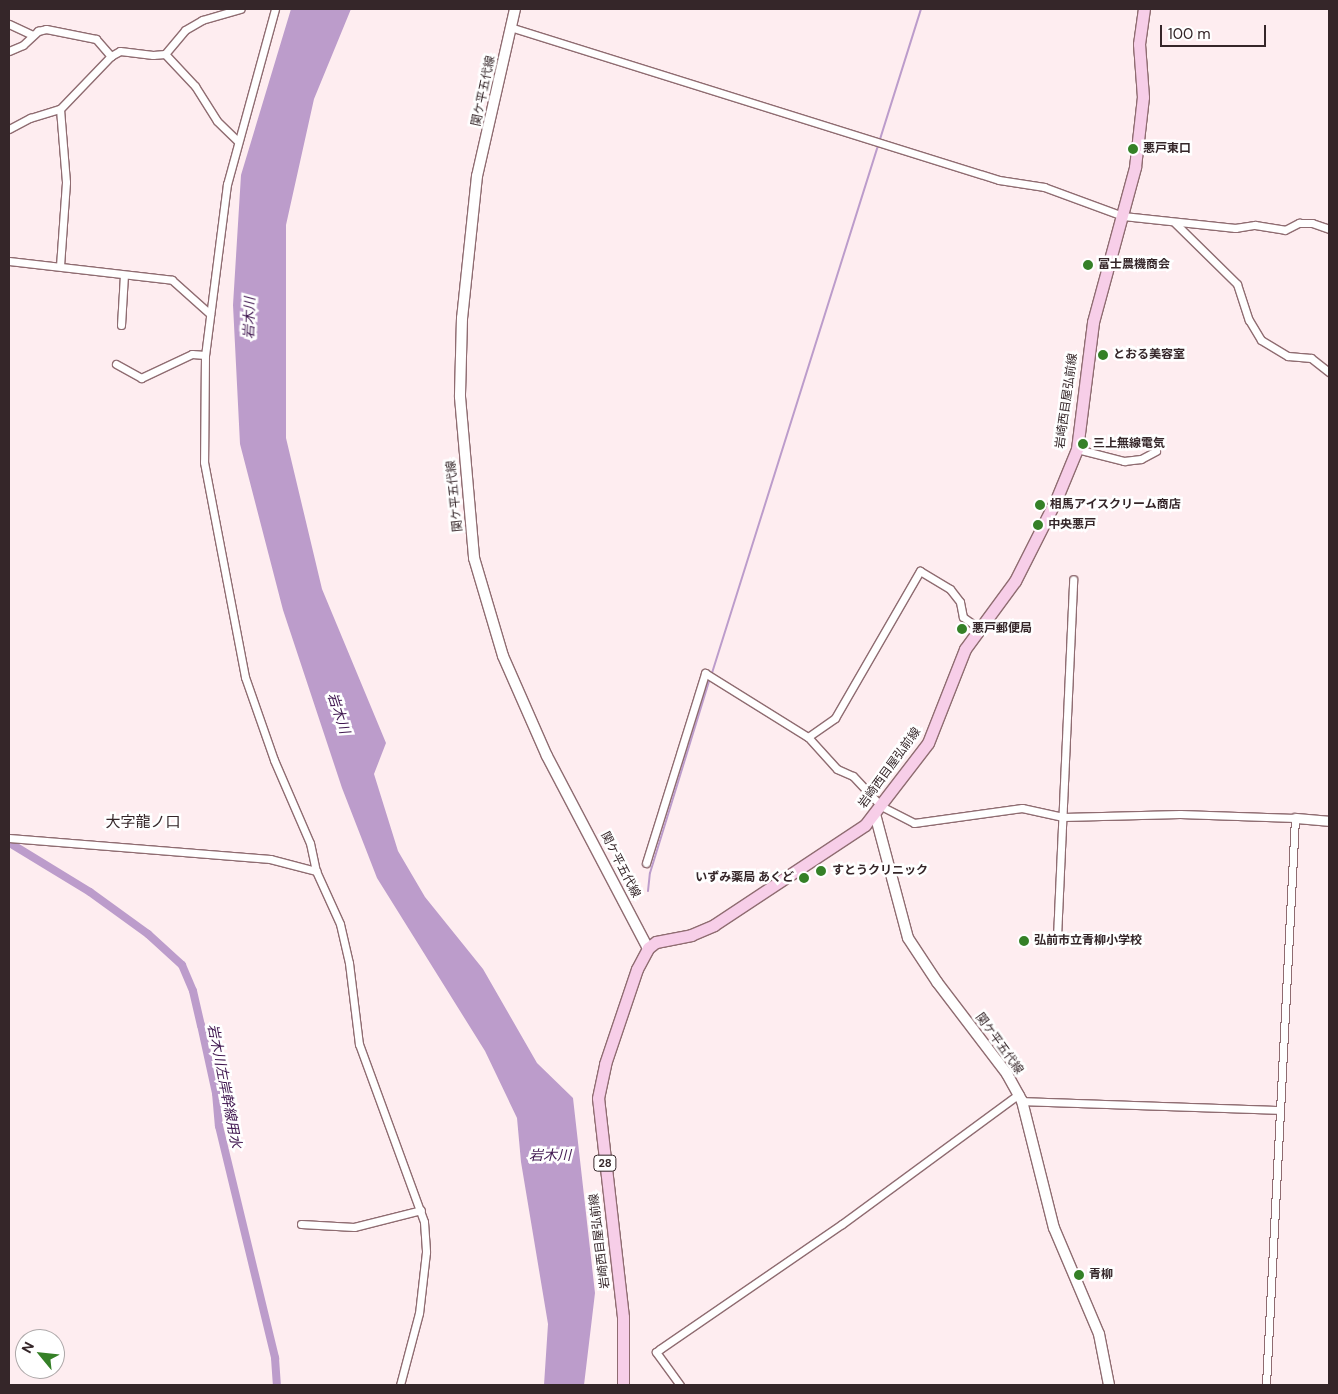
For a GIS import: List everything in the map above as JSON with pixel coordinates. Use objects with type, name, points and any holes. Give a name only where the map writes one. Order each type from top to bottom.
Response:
[{"type":"main road","name":"関ケ平五代線","points":[[515,9],[477,176],[462,318],[460,397],[474,558],[503,656],[532,723],[648,948]]},
{"type":"main road","name":"岩崎西目屋弘前線","points":[[623,1385],[624,1324],[598,1098],[601,1077],[620,1016],[648,948],[714,925],[853,836],[878,810],[928,743],[961,658],[1015,581],[1056,500],[1076,448],[1094,322],[1123,216],[1138,140],[1143,97],[1139,44],[1144,9]]},
{"type":"main road","name":"関ケ平五代線","points":[[878,810],[908,938],[1021,1097],[1054,1228],[1099,1334],[1109,1385]]},
{"type":"street","points":[[214,9],[220,16]]},
{"type":"street","points":[[9,129],[30,118],[60,109],[111,56],[126,49],[154,56],[165,54],[185,30],[202,20],[240,9]]},
{"type":"street","points":[[275,9],[227,184],[205,355],[204,462],[245,677],[274,760],[310,843],[316,871],[340,924],[350,963],[359,1044],[421,1210],[426,1252],[419,1313],[400,1385]]},
{"type":"street","points":[[9,24],[33,36]]},
{"type":"street","points":[[510,27],[999,180],[1044,187],[1123,216],[1235,228],[1255,225],[1285,230],[1299,223],[1312,223],[1329,229]]},
{"type":"street","points":[[9,51],[23,45],[33,36],[46,29],[96,39],[111,56]]},
{"type":"street","points":[[165,54],[195,86],[217,122],[238,140]]},
{"type":"street","points":[[60,109],[66,182],[60,266]]},
{"type":"street","points":[[1175,223],[1237,284],[1249,320],[1262,340],[1288,356],[1311,358],[1329,372]]},
{"type":"street","points":[[9,262],[60,266],[172,280],[210,314]]},
{"type":"street","points":[[120,325],[124,275]]},
{"type":"street","points":[[116,364],[141,378],[192,354],[205,355]]},
{"type":"street","points":[[1076,448],[1124,461],[1141,459],[1156,451]]},
{"type":"street","points":[[808,737],[835,718],[920,570],[950,589],[960,602],[963,617],[980,629]]},
{"type":"street","points":[[1057,937],[1073,579]]},
{"type":"street","points":[[646,862],[705,673],[808,737],[837,769],[853,776],[878,810],[921,824],[951,816],[1022,808],[1063,817],[1180,814],[1329,821]]},
{"type":"street","points":[[1266,1385],[1295,818]]},
{"type":"street","points":[[9,838],[270,859],[316,871]]},
{"type":"street","points":[[680,1385],[656,1352],[842,1224],[1021,1097],[1280,1110]]},
{"type":"street","points":[[301,1224],[354,1227],[421,1210]]},
{"type":"water","name":"岩木川","points":[[291,9],[351,9],[314,99],[286,225],[286,438],[322,589],[386,743],[374,774],[398,851],[425,897],[483,969],[537,1063],[573,1098],[595,1293],[584,1385],[544,1385],[548,1324],[521,1162],[517,1118],[485,1051],[377,878],[342,788],[283,610],[240,444],[233,305],[241,175]]},
{"type":"waterway","points":[[712,673],[921,9]]},
{"type":"waterway","points":[[648,891],[650,873],[710,678]]},
{"type":"waterway","name":"岩木川左岸幹線用水","points":[[13,845],[90,892],[148,934],[182,965],[193,991],[201,1025],[216,1093],[219,1126],[275,1358],[277,1385]]},
{"type":"place","name":"悪戸東口","points":[[1133,149]]},
{"type":"place","name":"富士農機商会","points":[[1088,265]]},
{"type":"place","name":"とおる美容室","points":[[1103,355]]},
{"type":"place","name":"三上無線電気","points":[[1083,444]]},
{"type":"place","name":"相馬アイスクリーム商店","points":[[1040,505]]},
{"type":"place","name":"中央悪戸","points":[[1038,525]]},
{"type":"place","name":"悪戸郵便局","points":[[962,629]]},
{"type":"place","name":"すとうクリニック","points":[[821,871]]},
{"type":"place","name":"いずみ薬局 あくど","points":[[804,878]]},
{"type":"place","name":"弘前市立青柳小学校","points":[[1024,941]]},
{"type":"place","name":"青柳","points":[[1079,1275]]},
{"type":"district","name":"大字龍ノ口","points":[[143,823]]}]
